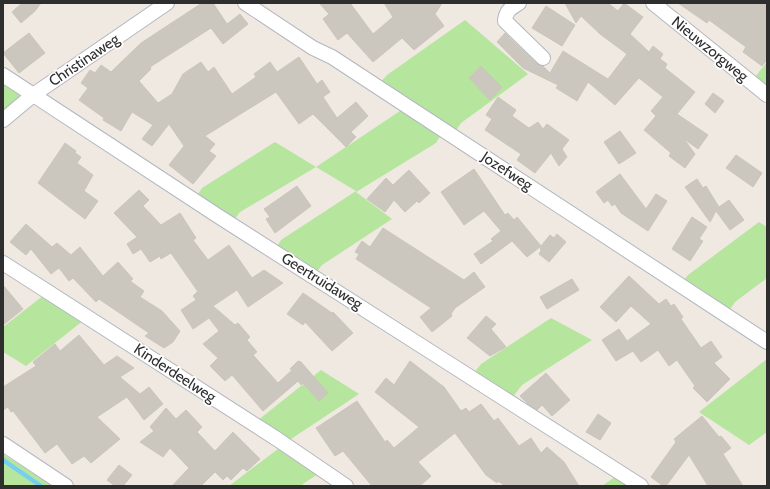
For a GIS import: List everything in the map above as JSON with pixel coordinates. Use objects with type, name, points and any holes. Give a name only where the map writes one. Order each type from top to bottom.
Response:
[{"type":"street","name":"Christinaweg","points":[[3,120],[33,95],[167,3]]},
{"type":"street","name":"Jozefweg","points":[[246,3],[313,48],[332,57],[767,342]]},
{"type":"street","points":[[519,3],[508,9],[505,14],[505,21],[543,58]]},
{"type":"street","name":"Nieuwzorgweg","points":[[653,3],[767,95]]},
{"type":"street","name":"Geertruidaweg","points":[[3,75],[641,486]]},
{"type":"street","name":"Kinderdeelweg","points":[[3,263],[251,422],[346,486]]},
{"type":"street","points":[[3,444],[66,486]]},
{"type":"green space","points":[[465,20],[528,74],[461,123],[455,132],[380,83],[387,75]]},
{"type":"green space","points":[[767,62],[767,86],[755,77]]},
{"type":"green space","points":[[3,82],[19,93],[21,97],[3,114]]},
{"type":"green space","points":[[403,109],[442,133],[436,143],[356,192],[392,219],[322,265],[316,273],[276,248],[281,240],[356,191],[316,167]]},
{"type":"green space","points":[[275,142],[316,167],[240,212],[234,220],[196,197],[202,188]]},
{"type":"green space","points":[[759,222],[767,227],[767,278],[735,302],[729,311],[683,281],[688,275]]},
{"type":"green space","points":[[44,295],[84,320],[26,366],[3,352],[3,327]]},
{"type":"green space","points":[[551,318],[592,340],[522,385],[512,398],[474,373],[481,364]]},
{"type":"green space","points":[[767,359],[767,432],[749,445],[699,412]]},
{"type":"green space","points":[[321,370],[359,394],[288,441],[257,421]]},
{"type":"green space","points":[[278,449],[318,474],[300,486],[229,486]]},
{"type":"green space","points":[[3,454],[53,486],[3,486]]},
{"type":"green space","points":[[615,477],[630,486],[602,486]]},
{"type":"building","points":[[22,3],[41,3],[35,11],[21,23],[12,12]]},
{"type":"building","points":[[202,3],[213,3],[227,24],[240,14],[248,24],[223,44],[211,28],[150,67],[151,69],[139,81],[158,103],[172,94],[183,74],[201,62],[208,72],[214,67],[232,94],[256,77],[254,74],[270,62],[277,72],[299,57],[317,84],[322,80],[330,92],[323,97],[337,118],[356,102],[368,116],[351,132],[356,137],[346,147],[313,114],[299,124],[276,92],[205,136],[215,144],[209,151],[216,156],[193,184],[169,165],[184,146],[169,124],[152,146],[142,139],[153,125],[132,112],[121,131],[103,120],[104,118],[79,100],[88,88],[81,83],[90,70],[95,73],[101,65],[111,72],[141,43]]},
{"type":"building","points":[[319,3],[350,3],[373,34],[393,17],[384,3],[442,3],[435,14],[444,26],[414,50],[402,38],[373,62],[347,33],[338,40],[323,19],[329,14]]},
{"type":"building","points":[[565,3],[608,3],[618,11],[624,3],[643,17],[630,34],[649,52],[653,46],[663,54],[660,59],[667,64],[665,68],[695,92],[677,114],[708,135],[698,149],[684,139],[695,154],[685,168],[669,156],[671,153],[644,130],[656,116],[651,111],[663,97],[639,78],[615,105],[588,82],[577,101],[556,88],[558,85],[523,68],[497,42],[505,33],[537,64],[543,66],[550,73],[563,51],[608,79],[627,54],[600,34],[581,16],[576,23]]},
{"type":"building","points":[[678,3],[767,3],[767,60],[762,66],[743,52],[746,47],[709,20],[707,23]]},
{"type":"building","points":[[546,6],[575,25],[562,46],[532,28]]},
{"type":"building","points":[[29,33],[45,53],[19,73],[3,53]]},
{"type":"building","points":[[481,66],[502,87],[490,100],[469,78]]},
{"type":"building","points":[[713,93],[724,101],[715,113],[705,104]]},
{"type":"building","points":[[498,97],[516,110],[512,116],[529,128],[538,122],[543,129],[547,124],[569,140],[562,149],[567,157],[559,166],[551,153],[535,173],[517,160],[521,154],[485,130],[492,119],[486,115]]},
{"type":"building","points":[[620,131],[636,153],[619,164],[604,142]]},
{"type":"building","points":[[65,143],[76,151],[75,153],[81,157],[77,163],[93,175],[84,191],[98,201],[85,219],[38,183]]},
{"type":"building","points":[[736,155],[762,173],[753,187],[726,168]]},
{"type":"building","points":[[474,169],[505,215],[508,213],[514,220],[517,217],[541,246],[550,235],[554,238],[557,234],[566,242],[549,262],[539,254],[541,251],[540,247],[527,257],[512,241],[481,264],[474,254],[493,241],[491,239],[501,231],[484,211],[464,225],[441,192]]},
{"type":"building","points":[[409,170],[430,193],[419,203],[417,201],[405,212],[394,200],[385,212],[367,199],[386,178],[393,185]]},
{"type":"building","points":[[620,174],[646,209],[656,194],[667,201],[648,231],[621,213],[615,204],[612,206],[608,200],[604,203],[596,192]]},
{"type":"building","points":[[697,179],[703,188],[706,186],[719,207],[729,200],[744,220],[730,230],[716,211],[710,222],[685,187]]},
{"type":"building","points":[[297,186],[311,206],[275,233],[266,219],[270,217],[264,209]]},
{"type":"building","points":[[139,190],[149,200],[143,206],[161,225],[180,213],[196,238],[193,240],[208,260],[229,245],[252,278],[264,270],[283,283],[248,307],[237,290],[213,306],[235,325],[238,323],[250,337],[247,340],[257,352],[253,355],[278,383],[292,370],[290,369],[298,361],[301,362],[328,393],[319,401],[303,383],[301,385],[298,381],[263,411],[232,375],[225,381],[210,366],[218,358],[203,344],[219,331],[209,318],[193,329],[181,310],[196,300],[193,296],[197,292],[201,296],[171,253],[161,259],[160,256],[150,262],[141,249],[133,254],[127,244],[137,237],[114,213]]},
{"type":"building","points":[[692,217],[707,227],[699,239],[703,241],[690,261],[672,249]]},
{"type":"building","points":[[26,224],[52,247],[57,243],[71,255],[80,247],[103,276],[118,262],[133,279],[130,281],[144,291],[140,297],[162,311],[180,331],[173,342],[164,348],[145,336],[149,333],[99,299],[96,302],[73,278],[69,281],[59,268],[51,274],[31,249],[26,255],[10,242]]},
{"type":"building","points":[[383,228],[464,280],[474,272],[485,287],[455,308],[451,314],[452,316],[432,332],[420,317],[431,308],[356,259],[359,254],[355,252],[362,241],[370,247]]},
{"type":"building","points":[[629,276],[659,304],[666,299],[671,306],[674,304],[683,317],[681,319],[701,348],[711,341],[722,357],[714,363],[730,379],[707,402],[693,388],[695,386],[677,360],[669,366],[658,350],[641,362],[633,351],[616,361],[602,340],[619,329],[627,341],[651,324],[631,306],[616,322],[600,307]]},
{"type":"building","points":[[572,279],[579,290],[547,309],[540,297]]},
{"type":"building","points":[[3,285],[23,309],[3,325]]},
{"type":"building","points":[[303,293],[332,313],[333,312],[353,333],[332,351],[305,322],[303,325],[287,314]]},
{"type":"building","points":[[486,316],[496,324],[491,329],[506,347],[490,356],[467,338]]},
{"type":"building","points":[[79,335],[104,365],[117,356],[134,368],[120,377],[140,394],[149,387],[163,404],[144,420],[127,397],[97,417],[120,439],[91,463],[84,456],[72,464],[57,444],[45,453],[13,411],[11,412],[8,407],[3,410],[3,387],[36,366],[33,362],[55,344],[60,351]]},
{"type":"building","points":[[410,361],[444,387],[461,411],[466,408],[469,412],[481,404],[494,421],[498,418],[519,446],[531,438],[541,453],[547,447],[564,462],[579,486],[505,486],[498,481],[497,483],[486,475],[455,433],[418,462],[431,476],[420,486],[372,486],[343,451],[335,456],[316,428],[357,401],[385,442],[387,440],[394,448],[419,427],[375,392],[386,378],[394,385]]},
{"type":"building","points":[[546,373],[570,400],[552,416],[542,405],[537,410],[520,396]]},
{"type":"building","points":[[166,408],[176,419],[186,410],[202,427],[197,432],[215,451],[233,432],[260,459],[247,471],[243,468],[231,480],[227,476],[223,480],[215,472],[201,486],[172,486],[189,468],[170,448],[163,457],[140,442],[154,431],[150,427]]},
{"type":"building","points":[[598,414],[611,423],[600,440],[586,432]]},
{"type":"building","points":[[702,416],[719,437],[721,436],[731,448],[723,454],[743,486],[708,486],[689,455],[666,486],[663,486],[651,477],[676,442],[674,439]]},
{"type":"building","points":[[119,465],[132,475],[123,486],[115,486],[107,480]]},
{"type":"waterway","points":[[3,460],[41,486]]}]
